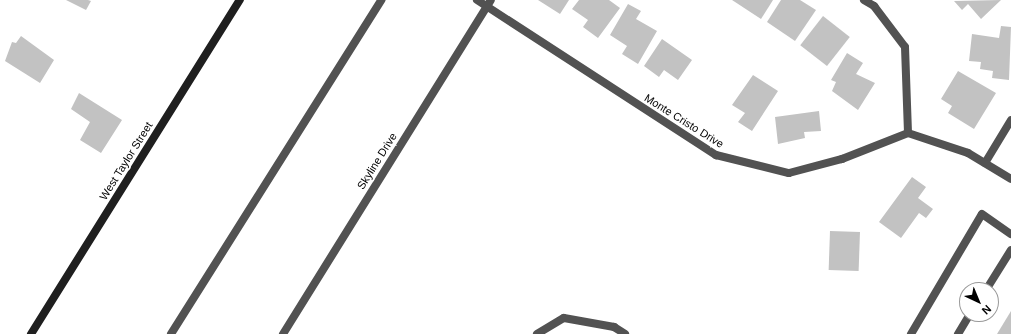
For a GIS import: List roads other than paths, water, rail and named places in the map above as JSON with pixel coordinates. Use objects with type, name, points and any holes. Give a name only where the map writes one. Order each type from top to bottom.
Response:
[{"type":"main road","name":"West Taylor Street","points":[[31,334],[240,0]]},
{"type":"street","points":[[171,334],[381,0]]},
{"type":"street","name":"Monte Cristo Drive","points":[[477,0],[488,3],[716,155],[789,173],[842,158],[908,133]]},
{"type":"street","points":[[864,0],[874,6],[905,47],[908,133],[968,152],[1011,180]]},
{"type":"street","name":"Skyline Drive","points":[[283,334],[488,3]]},
{"type":"street","points":[[985,163],[1011,120]]},
{"type":"street","points":[[911,334],[982,214],[1011,234]]},
{"type":"street","points":[[991,282],[1011,250]]},
{"type":"street","points":[[537,334],[564,318],[614,327],[625,334]]},
{"type":"street","points":[[958,334],[965,322]]}]
